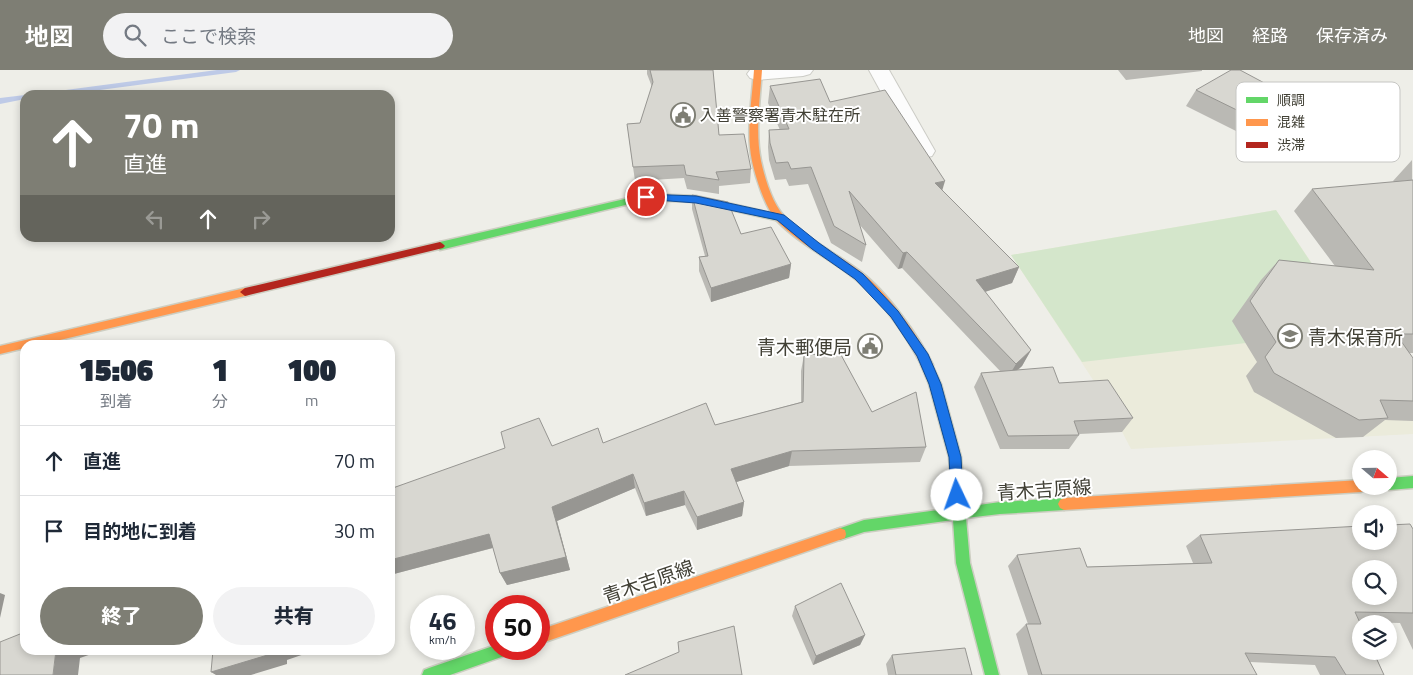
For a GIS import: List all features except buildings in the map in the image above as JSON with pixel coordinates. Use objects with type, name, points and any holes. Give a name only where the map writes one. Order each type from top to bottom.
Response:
[{"type":"main road","points":[[758,72],[754,132],[756,160],[766,192],[780,218],[815,246],[859,276],[895,314],[922,354],[935,384],[955,457],[963,563],[992,675]]},
{"type":"main road","points":[[42,340],[646,197],[696,199],[780,218]]},
{"type":"main road","points":[[0,350],[20,345]]},
{"type":"main road","points":[[1398,483],[1413,482]]},
{"type":"main road","name":"青木吉原線","points":[[550,633],[864,526],[1000,508],[1352,487]]},
{"type":"main road","points":[[429,675],[485,656]]},
{"type":"street","points":[[758,72],[803,70]]},
{"type":"street","points":[[879,70],[924,151]]},
{"type":"shaded area","points":[[1276,210],[1413,413],[1413,434],[1131,449],[1103,395],[1011,255]]},
{"type":"green space","points":[[1276,210],[1328,288],[1233,321],[1246,343],[1082,362],[1011,255]]},
{"type":"waterway","points":[[82,90],[236,70]]},
{"type":"waterway","points":[[0,101],[20,98]]},
{"type":"traffic: fast","points":[[440,246],[646,197],[696,199],[780,218]]},
{"type":"traffic: fast","points":[[927,365],[935,384],[955,457],[963,563],[992,675]]},
{"type":"traffic: fast","points":[[1398,483],[1413,482]]},
{"type":"traffic: fast","points":[[840,534],[864,526],[1000,508],[1064,504]]},
{"type":"traffic: fast","points":[[429,675],[485,656]]},
{"type":"traffic: slow","points":[[758,70],[754,132],[756,160],[765,191],[780,218],[815,246],[859,276],[895,314],[922,354],[927,365]]},
{"type":"traffic: slow","points":[[42,340],[245,292]]},
{"type":"traffic: slow","points":[[0,350],[20,345]]},
{"type":"traffic: slow","points":[[1064,504],[1352,487]]},
{"type":"traffic: slow","points":[[550,633],[840,534]]},
{"type":"traffic: jam","points":[[245,292],[440,246]]},
{"type":"place","name":"入善警察署青木駐在所","points":[[683,115]]},
{"type":"place","name":"青木保育所","points":[[1290,336]]},
{"type":"place","name":"青木郵便局","points":[[870,346]]},
{"type":"route","points":[[646,197],[696,199],[780,218],[815,246],[859,276],[895,314],[922,354],[935,384],[955,457],[957,495]]}]
